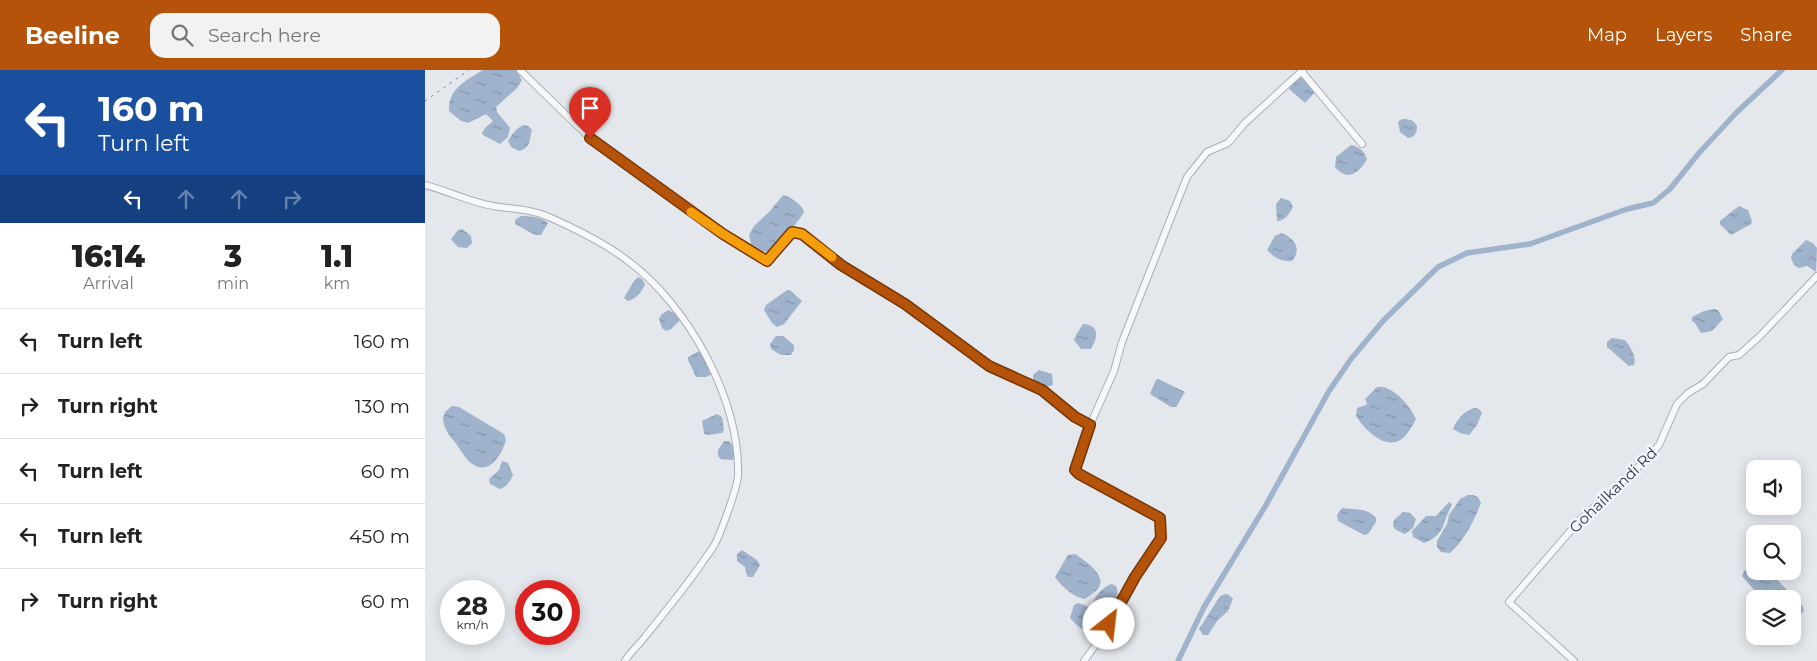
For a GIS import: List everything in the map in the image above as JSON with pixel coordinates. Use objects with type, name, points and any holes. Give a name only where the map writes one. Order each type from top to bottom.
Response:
[{"type":"street","points":[[520,70],[590,138],[723,234],[767,261],[792,232],[802,234],[841,265],[905,304],[989,366],[1042,390],[1075,417],[1090,425]]},
{"type":"street","points":[[1084,661],[1100,639],[1135,577],[1161,538],[1160,518],[1079,474],[1075,470],[1090,425],[1114,371],[1122,342],[1187,177],[1207,152],[1228,143],[1245,123],[1303,71],[1362,144]]},
{"type":"street","points":[[425,185],[447,191],[469,201],[523,209],[547,216],[589,237],[628,260],[648,277],[690,327],[715,371],[729,411],[738,450],[738,479],[715,545],[693,576],[625,661]]},
{"type":"street","name":"Gohailkandi Rd","points":[[1574,661],[1509,602],[1579,521],[1647,458],[1659,444],[1677,404],[1687,393],[1703,384],[1729,358],[1739,355],[1760,336],[1817,276]]},
{"type":"water","points":[[483,70],[516,70],[522,80],[517,88],[496,107],[497,112],[510,128],[508,137],[500,144],[482,133],[493,121],[486,114],[468,123],[461,121],[449,111],[455,91],[465,81]]},
{"type":"water","points":[[1300,78],[1303,78],[1315,92],[1305,103],[1289,89]]},
{"type":"water","points":[[1402,119],[1415,122],[1417,131],[1412,137],[1408,138],[1400,132],[1398,122]]},
{"type":"water","points":[[524,125],[532,130],[528,146],[519,151],[511,147],[508,141]]},
{"type":"water","points":[[1351,145],[1361,150],[1367,159],[1357,172],[1349,175],[1340,172],[1335,167],[1336,157]]},
{"type":"water","points":[[783,195],[795,201],[804,212],[781,242],[770,251],[765,252],[751,244],[749,235],[754,226]]},
{"type":"water","points":[[1281,198],[1290,201],[1293,207],[1285,218],[1277,221],[1276,204]]},
{"type":"water","points":[[1739,206],[1748,210],[1752,221],[1751,224],[1731,235],[1720,224],[1720,221]]},
{"type":"water","points":[[521,216],[539,218],[548,223],[541,235],[535,235],[515,224],[515,220]]},
{"type":"water","points":[[462,229],[471,236],[472,243],[467,248],[458,247],[451,239],[458,230]]},
{"type":"water","points":[[1282,233],[1294,241],[1296,245],[1295,257],[1292,261],[1278,258],[1267,250],[1275,236]]},
{"type":"water","points":[[1806,240],[1813,243],[1817,248],[1816,272],[1807,266],[1799,268],[1794,265],[1791,258],[1792,254]]},
{"type":"water","points":[[638,277],[645,284],[634,299],[628,301],[624,298]]},
{"type":"water","points":[[787,290],[790,290],[802,301],[784,324],[777,327],[772,323],[764,310],[766,305]]},
{"type":"water","points":[[668,310],[676,314],[680,320],[671,329],[666,331],[662,328],[659,319]]},
{"type":"water","points":[[1718,310],[1723,319],[1712,331],[1701,333],[1692,321],[1692,317],[1704,311]]},
{"type":"water","points":[[1083,324],[1089,325],[1096,332],[1091,349],[1081,349],[1074,340]]},
{"type":"water","points":[[776,336],[783,336],[794,345],[791,355],[781,355],[771,349],[770,344]]},
{"type":"water","points":[[1612,338],[1625,340],[1634,355],[1634,365],[1629,366],[1607,347],[1607,342]]},
{"type":"water","points":[[699,351],[703,354],[712,374],[706,377],[696,377],[688,360],[688,357]]},
{"type":"water","points":[[1039,370],[1052,374],[1053,385],[1046,387],[1033,380],[1033,375]]},
{"type":"water","points":[[1158,379],[1185,392],[1176,407],[1171,407],[1150,394]]},
{"type":"water","points":[[1377,387],[1389,389],[1400,397],[1410,408],[1416,419],[1404,437],[1395,442],[1389,442],[1376,437],[1364,427],[1356,416],[1357,408],[1366,405],[1365,399]]},
{"type":"water","points":[[452,406],[459,407],[504,434],[506,440],[501,452],[498,458],[489,466],[478,467],[471,463],[448,433],[444,426],[443,418],[445,412]]},
{"type":"water","points":[[1479,409],[1482,413],[1477,425],[1469,435],[1453,429],[1456,422],[1468,410]]},
{"type":"water","points":[[717,414],[722,417],[724,430],[722,433],[706,435],[702,421]]},
{"type":"water","points":[[724,441],[729,441],[734,447],[735,458],[732,460],[721,459],[718,456],[718,450]]},
{"type":"water","points":[[502,461],[508,463],[513,475],[510,481],[500,489],[490,484],[489,479],[499,470]]},
{"type":"water","points":[[1468,495],[1478,497],[1481,503],[1475,517],[1464,537],[1455,548],[1450,553],[1441,552],[1437,547],[1437,541],[1447,524],[1449,515],[1460,499]]},
{"type":"water","points":[[1450,502],[1452,505],[1440,532],[1436,536],[1424,543],[1413,537],[1412,531],[1426,516],[1436,516]]},
{"type":"water","points":[[1342,508],[1368,512],[1376,518],[1376,522],[1368,534],[1364,535],[1338,521],[1337,515]]},
{"type":"water","points":[[1403,512],[1410,513],[1416,519],[1413,528],[1405,534],[1396,530],[1393,526],[1394,520]]},
{"type":"water","points":[[742,550],[757,560],[760,565],[753,577],[748,577],[745,567],[737,561],[737,554]]},
{"type":"water","points":[[1075,554],[1092,567],[1100,580],[1098,589],[1085,599],[1068,591],[1055,577],[1068,555]]},
{"type":"water","points":[[1746,570],[1746,580],[1778,580],[1787,590],[1754,590],[1742,576]]},
{"type":"water","points":[[1112,584],[1116,586],[1118,593],[1113,607],[1107,612],[1100,611],[1093,602],[1103,589]]},
{"type":"water","points":[[1225,594],[1233,599],[1228,611],[1217,621],[1208,635],[1203,635],[1199,629],[1220,596]]},
{"type":"water","points":[[1078,603],[1086,606],[1096,615],[1101,627],[1098,630],[1089,631],[1083,629],[1070,618],[1074,605]]},
{"type":"water","points":[[1801,605],[1803,607],[1804,611],[1801,613]]},
{"type":"waterway","points":[[1178,661],[1204,607],[1266,505],[1329,391],[1351,359],[1383,321],[1438,267],[1467,253],[1530,244],[1627,209],[1653,203],[1670,189],[1699,153],[1737,112],[1782,70]]},
{"type":"railway","points":[[425,101],[469,70]]},
{"type":"slow traffic","points":[[691,212],[767,261],[792,232],[802,234],[832,257]]},
{"type":"route","points":[[590,138],[617,160],[723,234],[767,261],[792,232],[802,234],[841,265],[905,304],[989,366],[1042,390],[1075,417],[1090,425],[1074,467],[1075,470],[1079,474],[1160,518],[1161,538],[1135,577],[1109,624]]}]
